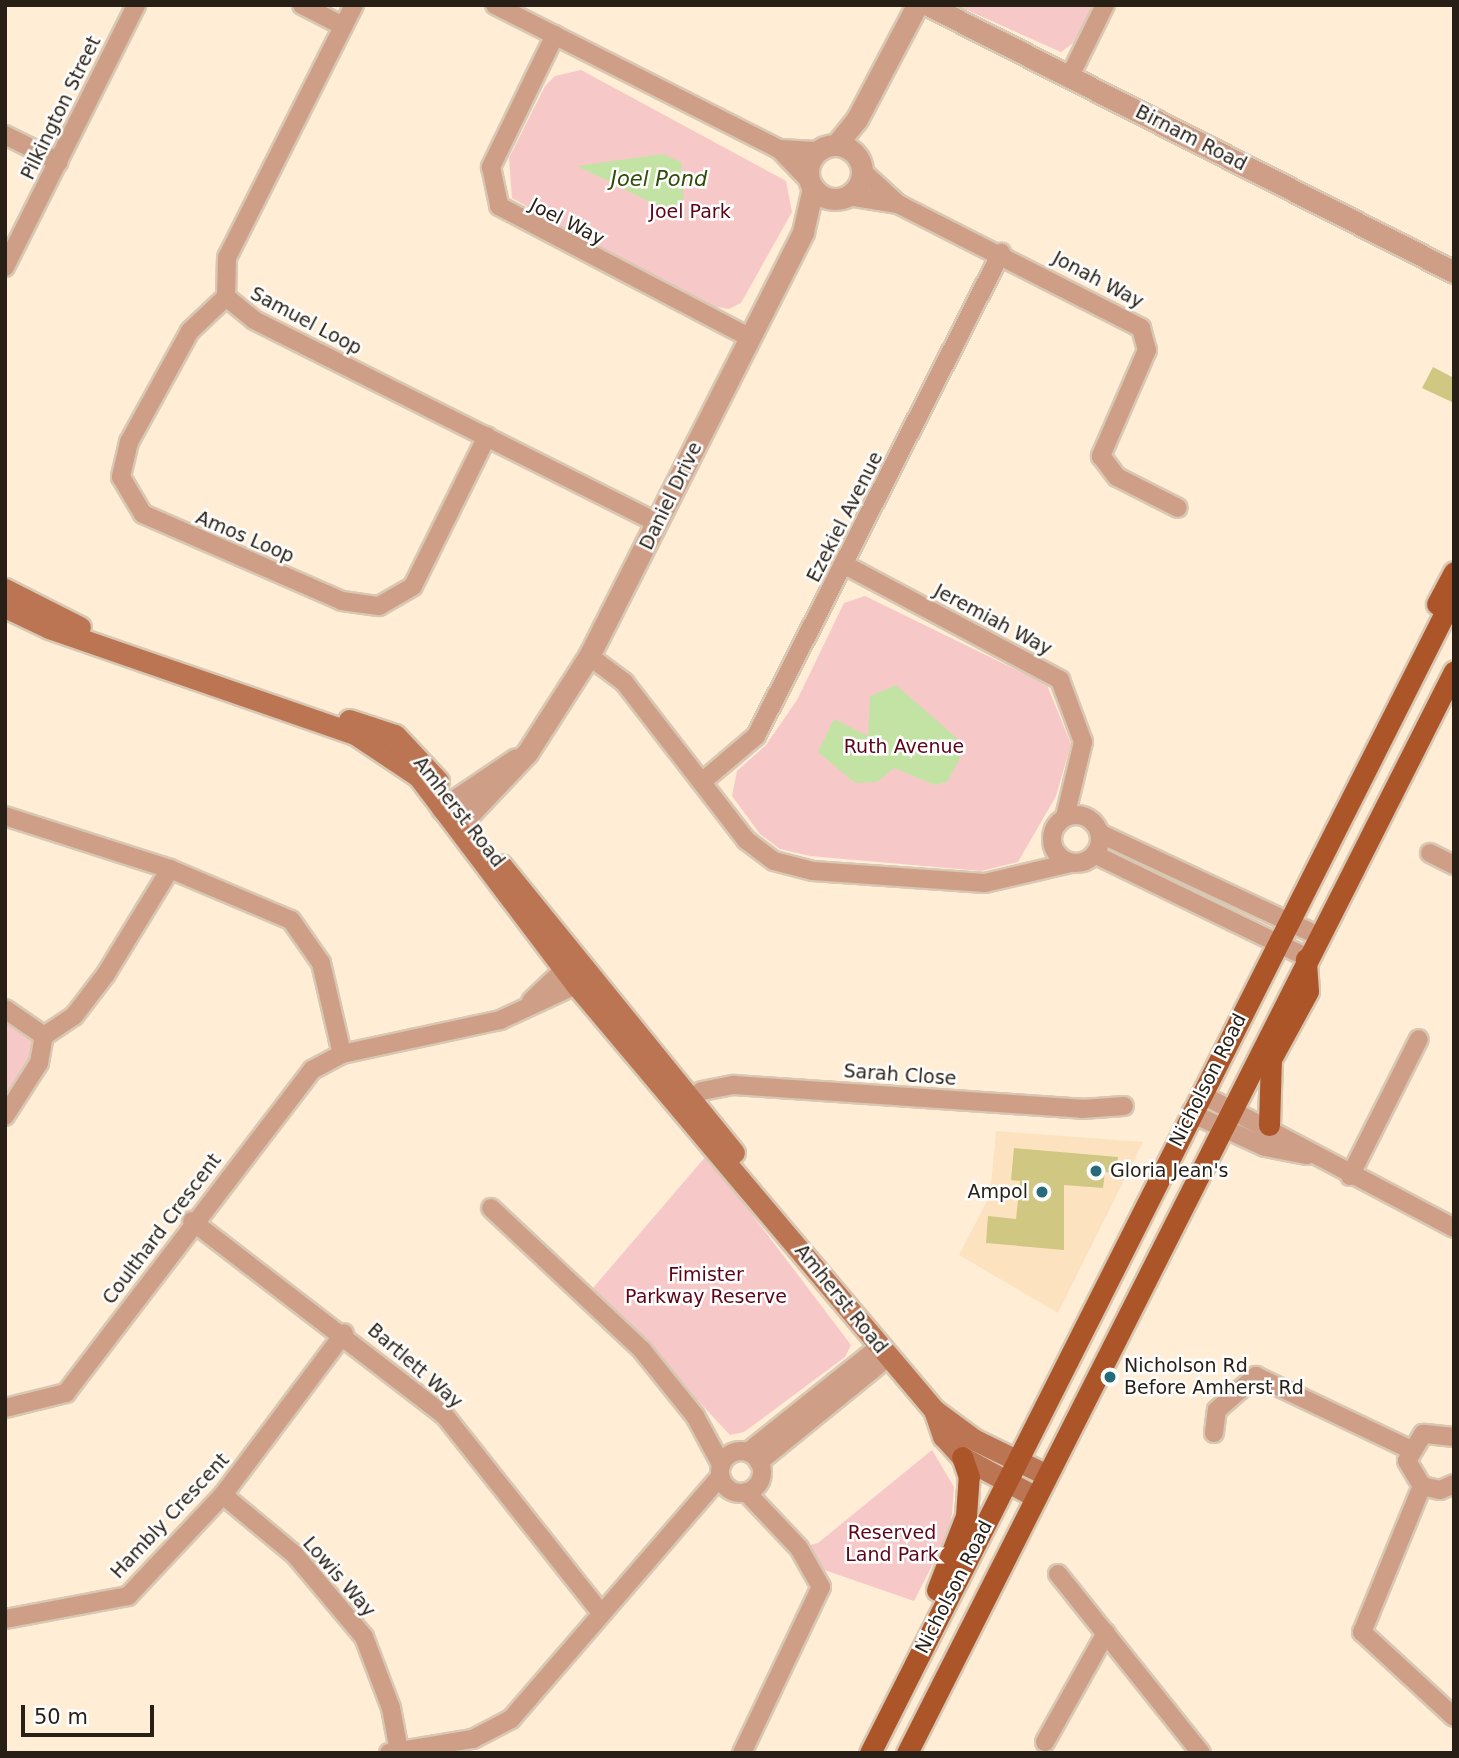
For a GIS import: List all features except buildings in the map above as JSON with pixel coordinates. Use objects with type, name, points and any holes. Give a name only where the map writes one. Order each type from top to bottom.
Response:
[{"type":"main road","points":[[1424,653],[1426,626],[1454,572]]},
{"type":"main road","name":"Amherst Road","points":[[5,589],[102,637],[395,735],[577,973],[934,1410],[1018,1461],[1047,1475]]},
{"type":"main road","name":"Nicholson Road","points":[[870,1753],[1276,942],[1454,595]]},
{"type":"main road","name":"Amherst Road","points":[[5,607],[48,628],[355,734],[418,776],[448,804]]},
{"type":"main road","name":"Nicholson Road","points":[[908,1753],[1220,1127],[1454,671]]},
{"type":"main road","points":[[1269,1125],[1270,1059],[1308,991],[1306,957]]},
{"type":"main road","name":"Amherst Road","points":[[934,1410],[943,1436],[961,1457],[1007,1484],[1036,1497]]},
{"type":"main road","points":[[905,1683],[911,1646],[966,1516],[968,1477],[961,1457]]},
{"type":"street","name":"Pilkington Street","points":[[5,267],[136,5]]},
{"type":"street","points":[[302,5],[343,26]]},
{"type":"street","name":"Samuel Loop","points":[[354,5],[227,257],[226,297],[254,320],[658,523]]},
{"type":"street","points":[[495,5],[779,149],[810,183],[843,198]]},
{"type":"street","name":"Daniel Drive","points":[[803,232],[843,198],[842,155],[857,119],[917,5]]},
{"type":"street","name":"Birnam Road","points":[[928,5],[1454,272]]},
{"type":"street","points":[[1070,76],[1105,5]]},
{"type":"street","name":"Joel Way","points":[[555,34],[491,167],[499,206],[749,337]]},
{"type":"street","points":[[5,135],[59,162]]},
{"type":"street","points":[[779,149],[842,155]]},
{"type":"street","name":"Daniel Drive","points":[[461,823],[527,753],[589,656],[803,232],[810,183],[842,155]]},
{"type":"street","name":"Jonah Way","points":[[842,155],[898,204],[1001,253],[1141,328],[1147,350],[1101,456],[1117,477],[1178,509]]},
{"type":"street","name":"Jonah Way","points":[[843,198],[898,204]]},
{"type":"street","name":"Ezekiel Avenue","points":[[703,780],[756,736],[1001,253]]},
{"type":"street","name":"Amos Loop","points":[[226,297],[190,331],[129,442],[121,477],[143,514],[342,601],[379,606],[413,586],[487,436]]},
{"type":"street","name":"Jeremiah Way","points":[[845,565],[1060,680],[1083,742],[1076,785],[1065,817]]},
{"type":"street","points":[[589,656],[624,682],[703,780],[746,839],[774,861],[813,871],[985,883],[1096,855],[1306,957]]},
{"type":"street","name":"Daniel Drive","points":[[448,804],[527,753]]},
{"type":"street","name":"Jeremiah Way","points":[[1076,785],[1085,817]]},
{"type":"street","points":[[5,816],[170,869],[291,920],[321,963],[342,1054]]},
{"type":"street","points":[[1024,875],[1051,845],[1052,829],[1065,817],[1085,817],[1101,834],[1317,935]]},
{"type":"street","points":[[1096,855],[1101,834]]},
{"type":"street","points":[[1051,845],[1070,863]]},
{"type":"street","points":[[1430,853],[1454,864]]},
{"type":"street","points":[[5,1116],[39,1063],[44,1036],[74,1016],[98,984],[170,869]]},
{"type":"street","name":"Coulthard Crescent","points":[[5,1408],[66,1393],[192,1221],[312,1070],[342,1054],[517,1012],[577,973]]},
{"type":"street","points":[[5,1009],[44,1036]]},
{"type":"street","points":[[1350,1175],[1419,1039]]},
{"type":"street","name":"Sarah Close","points":[[685,1102],[734,1084],[1082,1110],[1124,1106]]},
{"type":"street","points":[[1196,1103],[1230,1108],[1269,1125],[1310,1155],[1454,1228]]},
{"type":"street","points":[[1196,1103],[1220,1127],[1265,1147],[1310,1155]]},
{"type":"street","points":[[491,1209],[642,1350],[695,1416],[735,1481],[777,1522],[816,1569],[821,1587],[742,1753]]},
{"type":"street","name":"Bartlett Way","points":[[192,1221],[344,1333],[445,1416],[601,1613]]},
{"type":"street","name":"Hambly Crescent","points":[[5,1619],[128,1596],[223,1495],[344,1333]]},
{"type":"street","points":[[394,1752],[473,1739],[511,1719],[683,1521],[735,1481],[748,1455],[884,1352]]},
{"type":"street","points":[[1214,1433],[1217,1410],[1256,1376],[1409,1449]]},
{"type":"street","points":[[695,1416],[748,1455]]},
{"type":"street","points":[[1409,1449],[1433,1431],[1453,1435]]},
{"type":"street","points":[[1409,1449],[1408,1471],[1422,1486],[1440,1490],[1454,1484]]},
{"type":"street","points":[[735,1481],[748,1455]]},
{"type":"street","points":[[1422,1486],[1362,1632],[1454,1717]]},
{"type":"street","name":"Lowis Way","points":[[223,1495],[295,1555],[364,1637],[391,1708],[394,1752]]},
{"type":"street","points":[[1058,1574],[1201,1753]]},
{"type":"street","points":[[1045,1742],[1106,1633]]},
{"type":"shaded area","points":[[996,1131],[1143,1142],[1058,1313],[959,1255],[990,1195]]},
{"type":"green space","points":[[1095,5],[1076,41],[1061,52],[958,6]]},
{"type":"green space","name":"Joel Park","points":[[581,70],[786,181],[792,212],[741,303],[729,309],[699,304],[512,198],[509,158],[545,86],[555,76]]},
{"type":"green space","name":"Ruth Avenue","points":[[865,596],[1047,685],[1071,744],[1056,796],[1018,862],[981,871],[810,856],[780,849],[760,834],[732,796],[737,771],[766,745],[797,700],[844,603]]},
{"type":"green space","points":[[5,1012],[40,1037],[37,1062],[5,1114]]},
{"type":"green space","name":"Fimister Parkway Reserve","points":[[707,1155],[851,1345],[845,1357],[744,1432],[730,1435],[593,1288]]},
{"type":"green space","name":"Reserved Land Park","points":[[932,1450],[954,1487],[952,1514],[947,1536],[914,1601],[813,1566],[799,1548],[818,1543]]},
{"type":"water","name":"Joel Pond","points":[[663,154],[681,162],[685,219],[577,166]]},
{"type":"water","points":[[896,685],[959,740],[961,756],[947,782],[935,785],[894,768],[877,782],[855,783],[818,752],[834,719],[868,736],[870,696]]},
{"type":"place","name":"Gloria Jean's","points":[[1096,1171]]},
{"type":"place","name":"Ampol","points":[[1042,1192]]},
{"type":"place","name":"Nicholson Rd Before Amherst Rd","points":[[1110,1377]]}]
